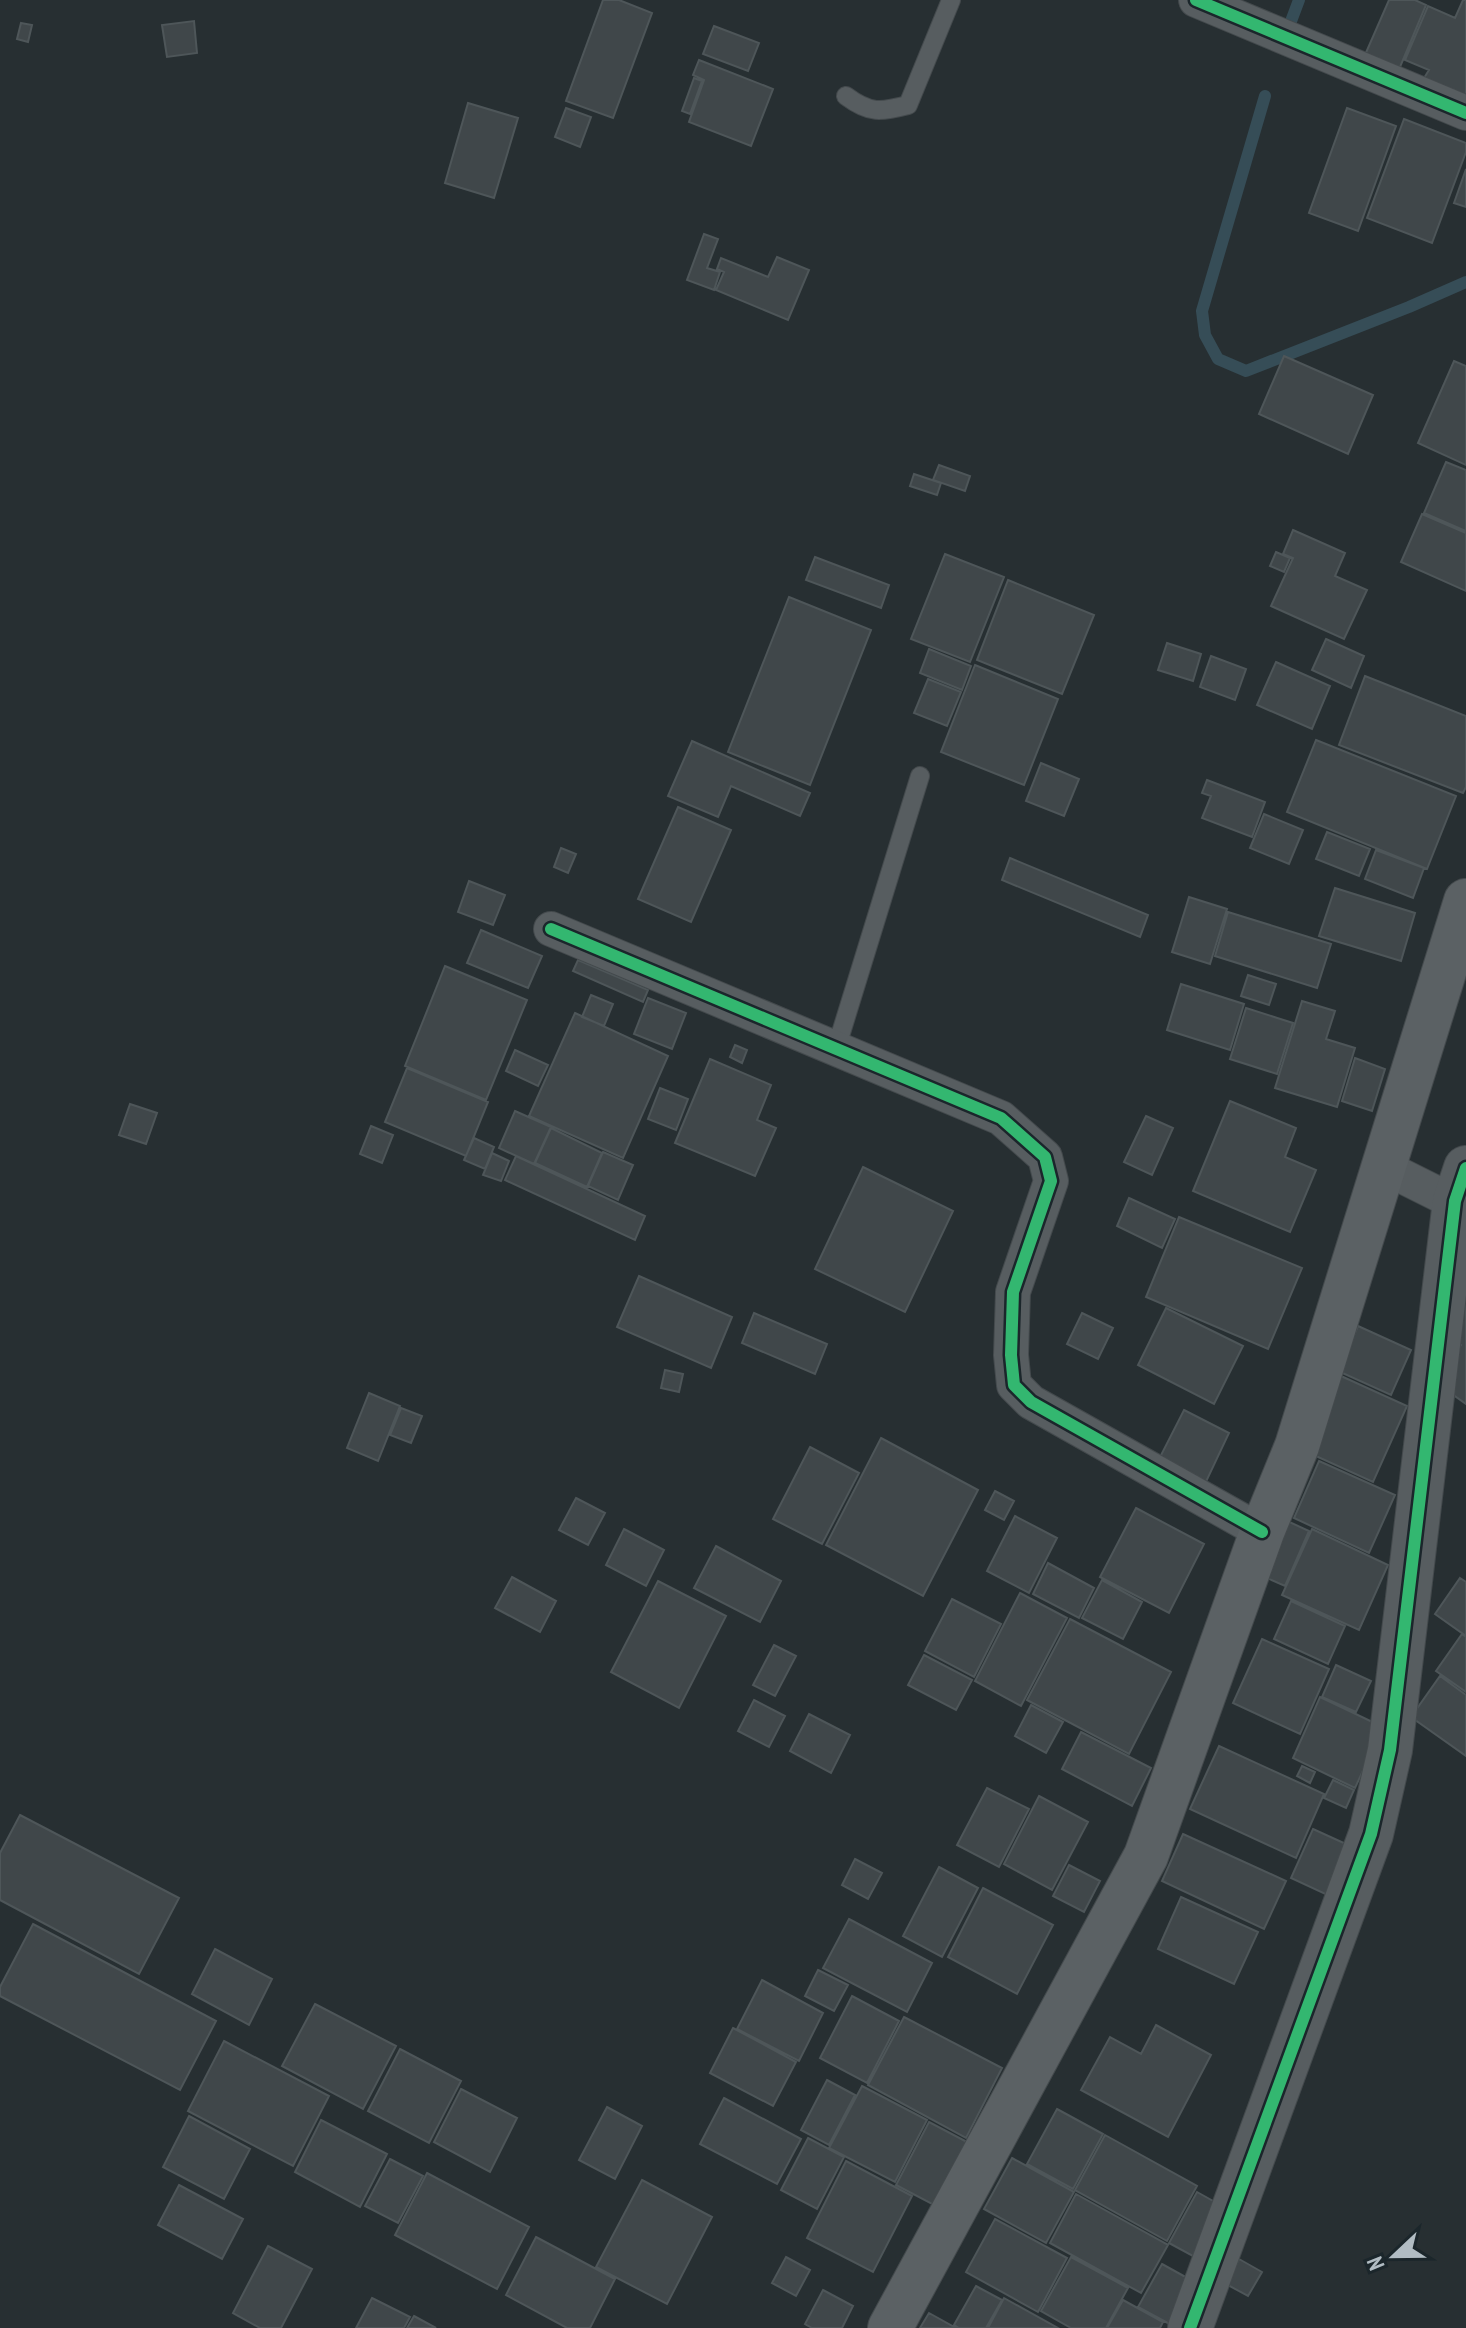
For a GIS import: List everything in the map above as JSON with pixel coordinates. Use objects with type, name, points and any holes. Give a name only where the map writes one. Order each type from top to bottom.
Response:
[{"type":"main road","points":[[890,2328],[1146,1856],[1262,1532],[1297,1446],[1466,901]]},
{"type":"street","points":[[1196,0],[1466,113]]},
{"type":"street","points":[[551,929],[1001,1118],[1045,1157],[1051,1181],[1013,1292],[1011,1355],[1014,1385],[1031,1402],[1262,1532]]},
{"type":"street","points":[[1190,2328],[1371,1834],[1390,1750],[1462,1192],[1384,1167]]},
{"type":"lane","points":[[846,96],[862,108],[882,111],[908,105],[951,0]]},
{"type":"lane","points":[[836,1049],[920,776]]},
{"type":"building","points":[[603,0],[619,0],[652,13],[613,118],[566,101]]},
{"type":"building","points":[[1389,0],[1415,0],[1426,5],[1395,79],[1361,64]]},
{"type":"building","points":[[1463,0],[1466,0],[1466,97],[1424,78],[1429,70],[1405,60],[1428,6],[1455,18]]},
{"type":"building","points":[[194,21],[197,53],[167,57],[162,25]]},
{"type":"building","points":[[21,23],[32,25],[28,42],[17,39]]},
{"type":"building","points":[[714,26],[759,43],[748,71],[703,54]]},
{"type":"building","points":[[699,60],[773,89],[751,146],[689,122],[704,80],[693,75]]},
{"type":"building","points":[[694,78],[702,81],[690,114],[682,111]]},
{"type":"building","points":[[468,103],[518,118],[494,198],[445,183]]},
{"type":"building","points":[[566,108],[591,117],[580,147],[555,137]]},
{"type":"building","points":[[1347,108],[1396,126],[1358,231],[1309,213]]},
{"type":"building","points":[[1404,119],[1466,143],[1466,152],[1432,243],[1367,218]]},
{"type":"building","points":[[1466,169],[1466,207],[1454,203]]},
{"type":"building","points":[[704,234],[718,239],[707,268],[720,272],[714,290],[687,280]]},
{"type":"building","points":[[777,257],[809,270],[788,320],[716,290],[724,272],[717,269],[721,258],[768,277]]},
{"type":"building","points":[[1284,356],[1373,395],[1348,454],[1259,414]]},
{"type":"building","points":[[1454,361],[1466,366],[1466,465],[1418,443]]},
{"type":"building","points":[[1446,462],[1466,470],[1466,531],[1424,513]]},
{"type":"building","points":[[939,465],[970,476],[965,491],[933,480]]},
{"type":"building","points":[[914,474],[941,483],[937,495],[910,486]]},
{"type":"building","points":[[1422,514],[1466,533],[1466,591],[1401,562]]},
{"type":"building","points":[[1293,530],[1345,553],[1335,576],[1367,590],[1344,639],[1271,606],[1293,558],[1283,554]]},
{"type":"building","points":[[1276,552],[1290,558],[1284,572],[1270,566]]},
{"type":"building","points":[[945,554],[1004,577],[970,662],[911,639]]},
{"type":"building","points":[[815,557],[889,585],[881,608],[806,580]]},
{"type":"building","points":[[1008,580],[1094,615],[1062,694],[977,660]]},
{"type":"building","points":[[789,597],[871,630],[810,785],[728,752]]},
{"type":"building","points":[[1326,639],[1364,656],[1351,688],[1312,670]]},
{"type":"building","points":[[1167,643],[1201,654],[1193,681],[1158,670]]},
{"type":"building","points":[[929,649],[971,666],[962,690],[920,673]]},
{"type":"building","points":[[1211,656],[1246,669],[1235,700],[1200,687]]},
{"type":"building","points":[[1276,662],[1330,686],[1312,729],[1257,705]]},
{"type":"building","points":[[975,665],[1058,699],[1024,785],[941,752]]},
{"type":"building","points":[[1365,676],[1466,716],[1466,787],[1463,793],[1339,745]]},
{"type":"building","points":[[928,679],[961,692],[947,726],[914,713]]},
{"type":"building","points":[[1316,740],[1456,796],[1427,869],[1287,812]]},
{"type":"building","points":[[692,741],[810,793],[800,816],[731,786],[718,817],[668,796]]},
{"type":"building","points":[[1041,763],[1079,779],[1064,816],[1026,801]]},
{"type":"building","points":[[1207,780],[1265,802],[1252,837],[1202,818],[1211,796],[1202,793]]},
{"type":"building","points":[[678,807],[731,830],[691,922],[638,899]]},
{"type":"building","points":[[1264,814],[1303,830],[1289,864],[1250,848]]},
{"type":"building","points":[[1327,832],[1370,849],[1359,876],[1316,859]]},
{"type":"building","points":[[561,848],[576,854],[568,873],[554,867]]},
{"type":"building","points":[[1376,850],[1424,868],[1413,898],[1365,879]]},
{"type":"building","points":[[1010,858],[1148,915],[1140,937],[1002,880]]},
{"type":"building","points":[[469,881],[505,895],[493,925],[458,912]]},
{"type":"building","points":[[1335,888],[1415,913],[1401,961],[1319,936]]},
{"type":"building","points":[[1189,897],[1227,909],[1210,964],[1172,952]]},
{"type":"building","points":[[1228,912],[1331,944],[1317,988],[1215,956]]},
{"type":"building","points":[[481,930],[542,956],[528,988],[467,963]]},
{"type":"building","points":[[578,960],[648,990],[643,1002],[573,971]]},
{"type":"building","points":[[445,966],[527,1000],[486,1100],[405,1066]]},
{"type":"building","points":[[1248,975],[1276,984],[1269,1005],[1241,996]]},
{"type":"building","points":[[1181,984],[1244,1004],[1230,1050],[1167,1030]]},
{"type":"building","points":[[591,995],[613,1004],[604,1026],[582,1017]]},
{"type":"building","points":[[648,998],[686,1013],[672,1049],[634,1034]]},
{"type":"building","points":[[1302,1001],[1335,1011],[1326,1039],[1355,1048],[1337,1107],[1275,1088]]},
{"type":"building","points":[[1246,1008],[1293,1023],[1277,1074],[1230,1059]]},
{"type":"building","points":[[575,1013],[668,1056],[623,1158],[529,1116]]},
{"type":"building","points":[[735,1045],[747,1050],[742,1063],[730,1057]]},
{"type":"building","points":[[515,1050],[548,1065],[538,1086],[506,1071]]},
{"type":"building","points":[[1355,1058],[1385,1069],[1372,1111],[1342,1101]]},
{"type":"building","points":[[710,1059],[771,1085],[757,1120],[776,1128],[755,1176],[675,1143]]},
{"type":"building","points":[[407,1068],[488,1102],[466,1156],[385,1122]]},
{"type":"building","points":[[660,1088],[688,1099],[676,1130],[648,1119]]},
{"type":"building","points":[[1230,1101],[1296,1128],[1285,1157],[1316,1170],[1290,1232],[1193,1191]]},
{"type":"building","points":[[130,1104],[157,1113],[146,1144],[119,1135]]},
{"type":"building","points":[[515,1111],[551,1127],[534,1164],[499,1148]]},
{"type":"building","points":[[1146,1116],[1173,1128],[1152,1175],[1124,1162]]},
{"type":"building","points":[[371,1126],[393,1135],[382,1163],[360,1154]]},
{"type":"building","points":[[551,1128],[602,1153],[587,1187],[535,1163]]},
{"type":"building","points":[[474,1138],[494,1147],[485,1169],[464,1160]]},
{"type":"building","points":[[603,1152],[633,1165],[618,1200],[588,1186]]},
{"type":"building","points":[[492,1153],[509,1161],[501,1181],[483,1175]]},
{"type":"building","points":[[516,1156],[645,1216],[635,1240],[505,1180]]},
{"type":"building","points":[[863,1167],[953,1211],[905,1312],[815,1269]]},
{"type":"building","points":[[1129,1198],[1175,1219],[1162,1248],[1117,1226]]},
{"type":"building","points":[[1179,1217],[1302,1268],[1268,1349],[1146,1297]]},
{"type":"building","points":[[639,1276],[732,1317],[711,1368],[617,1327]]},
{"type":"building","points":[[1466,1298],[1466,1404],[1435,1382],[1461,1345],[1442,1331]]},
{"type":"building","points":[[1166,1308],[1243,1346],[1214,1404],[1138,1365]]},
{"type":"building","points":[[754,1313],[827,1344],[815,1374],[742,1343]]},
{"type":"building","points":[[1082,1313],[1113,1328],[1098,1359],[1067,1344]]},
{"type":"building","points":[[1358,1326],[1411,1350],[1391,1395],[1338,1371]]},
{"type":"building","points":[[665,1370],[683,1374],[679,1392],[661,1388]]},
{"type":"building","points":[[1341,1376],[1407,1406],[1373,1482],[1307,1452]]},
{"type":"building","points":[[369,1393],[400,1406],[378,1461],[347,1448]]},
{"type":"building","points":[[401,1408],[422,1416],[411,1443],[390,1435]]},
{"type":"building","points":[[1184,1410],[1229,1433],[1204,1486],[1157,1463]]},
{"type":"building","points":[[881,1438],[978,1490],[923,1596],[826,1545]]},
{"type":"building","points":[[810,1447],[859,1473],[822,1544],[773,1519]]},
{"type":"building","points":[[1319,1461],[1395,1495],[1369,1553],[1294,1518]]},
{"type":"building","points":[[995,1491],[1014,1501],[1004,1520],[985,1510]]},
{"type":"building","points":[[576,1498],[605,1513],[588,1545],[559,1530]]},
{"type":"building","points":[[1136,1508],[1204,1544],[1169,1613],[1100,1577]]},
{"type":"building","points":[[1015,1516],[1057,1538],[1029,1593],[987,1571]]},
{"type":"building","points":[[1285,1520],[1309,1531],[1285,1586],[1260,1575]]},
{"type":"building","points":[[624,1529],[664,1550],[646,1586],[606,1565]]},
{"type":"building","points":[[1312,1529],[1388,1565],[1359,1630],[1282,1595]]},
{"type":"building","points":[[716,1546],[781,1581],[760,1622],[694,1588]]},
{"type":"building","points":[[1048,1563],[1094,1588],[1079,1618],[1033,1594]]},
{"type":"building","points":[[512,1577],[556,1601],[540,1632],[495,1608]]},
{"type":"building","points":[[1460,1578],[1466,1582],[1466,1636],[1435,1614]]},
{"type":"building","points":[[1102,1580],[1142,1602],[1123,1639],[1082,1618]]},
{"type":"building","points":[[658,1581],[726,1616],[679,1708],[611,1672]]},
{"type":"building","points":[[1020,1593],[1067,1618],[1021,1706],[975,1681]]},
{"type":"building","points":[[952,1599],[1001,1624],[974,1677],[925,1651]]},
{"type":"building","points":[[1291,1601],[1345,1626],[1328,1664],[1274,1639]]},
{"type":"building","points":[[1070,1619],[1171,1672],[1129,1754],[1027,1700]]},
{"type":"building","points":[[1462,1634],[1466,1637],[1466,1692],[1436,1671]]},
{"type":"building","points":[[1262,1639],[1329,1669],[1300,1734],[1233,1703]]},
{"type":"building","points":[[774,1645],[796,1656],[775,1696],[753,1685]]},
{"type":"building","points":[[924,1655],[972,1680],[956,1710],[908,1685]]},
{"type":"building","points":[[1336,1665],[1371,1681],[1356,1712],[1322,1697]]},
{"type":"building","points":[[1440,1676],[1466,1695],[1466,1756],[1411,1717]]},
{"type":"building","points":[[1320,1697],[1383,1727],[1355,1788],[1293,1758]]},
{"type":"building","points":[[754,1700],[785,1716],[769,1747],[738,1731]]},
{"type":"building","points":[[1031,1705],[1063,1722],[1046,1753],[1015,1736]]},
{"type":"building","points":[[809,1714],[850,1735],[831,1773],[790,1751]]},
{"type":"building","points":[[1081,1732],[1151,1768],[1132,1806],[1062,1769]]},
{"type":"building","points":[[1219,1746],[1324,1794],[1296,1858],[1190,1809]]},
{"type":"building","points":[[1302,1766],[1315,1772],[1310,1783],[1297,1776]]},
{"type":"building","points":[[1333,1780],[1354,1790],[1346,1808],[1324,1798]]},
{"type":"building","points":[[987,1788],[1029,1809],[999,1867],[957,1845]]},
{"type":"building","points":[[1039,1796],[1088,1822],[1052,1890],[1004,1864]]},
{"type":"building","points":[[20,1815],[179,1898],[139,1974],[0,1900],[0,1853]]},
{"type":"building","points":[[1313,1829],[1357,1849],[1334,1898],[1291,1878]]},
{"type":"building","points":[[1183,1834],[1286,1881],[1264,1929],[1162,1881]]},
{"type":"building","points":[[855,1859],[882,1873],[868,1899],[842,1885]]},
{"type":"building","points":[[1069,1865],[1100,1881],[1084,1912],[1053,1896]]},
{"type":"building","points":[[939,1867],[978,1888],[942,1957],[903,1936]]},
{"type":"building","points":[[983,1888],[1053,1925],[1017,1994],[948,1957]]},
{"type":"building","points":[[1181,1897],[1258,1932],[1234,1984],[1158,1949]]},
{"type":"building","points":[[849,1919],[932,1963],[907,2012],[823,1968]]},
{"type":"building","points":[[33,1924],[216,2021],[180,2090],[0,1996],[0,1987]]},
{"type":"building","points":[[215,1949],[272,1979],[249,2025],[192,1994]]},
{"type":"building","points":[[818,1970],[848,1985],[834,2011],[805,1996]]},
{"type":"building","points":[[762,1980],[823,2013],[799,2061],[737,2029]]},
{"type":"building","points":[[852,1996],[899,2021],[867,2083],[820,2058]]},
{"type":"building","points":[[315,2004],[396,2046],[363,2109],[282,2066]]},
{"type":"building","points":[[904,2017],[1002,2068],[966,2138],[868,2085]]},
{"type":"building","points":[[1156,2025],[1211,2055],[1168,2137],[1081,2090],[1110,2037],[1141,2054]]},
{"type":"building","points":[[733,2028],[796,2062],[773,2106],[710,2073]]},
{"type":"building","points":[[224,2041],[329,2096],[293,2166],[188,2111]]},
{"type":"building","points":[[400,2049],[461,2081],[429,2143],[368,2111]]},
{"type":"building","points":[[827,2080],[855,2095],[829,2145],[801,2130]]},
{"type":"building","points":[[862,2086],[927,2120],[895,2182],[829,2148]]},
{"type":"building","points":[[461,2089],[517,2118],[490,2172],[434,2142]]},
{"type":"building","points":[[724,2098],[801,2139],[777,2184],[700,2144]]},
{"type":"building","points":[[607,2107],[642,2126],[615,2179],[579,2160]]},
{"type":"building","points":[[1057,2109],[1103,2134],[1073,2189],[1027,2164]]},
{"type":"building","points":[[189,2116],[250,2149],[224,2199],[163,2167]]},
{"type":"building","points":[[321,2120],[387,2154],[360,2207],[295,2172]]},
{"type":"building","points":[[929,2122],[967,2142],[934,2205],[896,2185]]},
{"type":"building","points":[[1105,2135],[1197,2186],[1167,2241],[1075,2190]]},
{"type":"building","points":[[808,2138],[844,2157],[817,2209],[781,2190]]},
{"type":"building","points":[[1012,2158],[1074,2192],[1046,2243],[984,2209]]},
{"type":"building","points":[[390,2159],[423,2176],[398,2223],[365,2206]]},
{"type":"building","points":[[846,2161],[912,2196],[873,2272],[807,2238]]},
{"type":"building","points":[[427,2173],[529,2227],[497,2289],[395,2235]]},
{"type":"building","points":[[642,2180],[712,2217],[667,2304],[596,2267]]},
{"type":"building","points":[[179,2185],[243,2219],[222,2259],[158,2225]]},
{"type":"building","points":[[1197,2192],[1229,2210],[1202,2261],[1169,2243]]},
{"type":"building","points":[[1076,2194],[1168,2245],[1141,2293],[1050,2243]]},
{"type":"building","points":[[995,2219],[1067,2258],[1038,2312],[966,2272]]},
{"type":"building","points":[[536,2237],[615,2279],[590,2328],[567,2328],[506,2295]]},
{"type":"building","points":[[268,2246],[312,2269],[281,2328],[260,2328],[233,2313]]},
{"type":"building","points":[[786,2257],[810,2270],[796,2296],[772,2283]]},
{"type":"building","points":[[1071,2257],[1128,2288],[1106,2328],[1071,2328],[1041,2311]]},
{"type":"building","points":[[1239,2259],[1262,2272],[1248,2296],[1226,2284]]},
{"type":"building","points":[[1162,2264],[1200,2285],[1177,2328],[1138,2307]]},
{"type":"building","points":[[976,2286],[1002,2300],[986,2328],[959,2328],[954,2325]]},
{"type":"building","points":[[823,2290],[853,2306],[842,2328],[812,2328],[805,2324]]},
{"type":"building","points":[[372,2298],[410,2317],[404,2328],[356,2328]]},
{"type":"building","points":[[1004,2298],[1058,2328],[988,2328]]},
{"type":"building","points":[[1123,2300],[1163,2322],[1160,2328],[1107,2328]]},
{"type":"building","points":[[929,2313],[956,2328],[920,2328]]},
{"type":"building","points":[[414,2316],[436,2328],[407,2328]]},
{"type":"waterway","points":[[1290,24],[1299,0]]},
{"type":"waterway","points":[[1265,96],[1202,311],[1205,335],[1218,359],[1246,371],[1466,282]]},
{"type":"cycle path","points":[[1196,0],[1466,113]]},
{"type":"cycle path","points":[[551,929],[1001,1118],[1045,1157],[1051,1181],[1013,1292],[1011,1355],[1014,1385],[1031,1402],[1262,1532]]},
{"type":"cycle path","points":[[1190,2328],[1371,1834],[1390,1750],[1455,1201],[1466,1168]]}]
